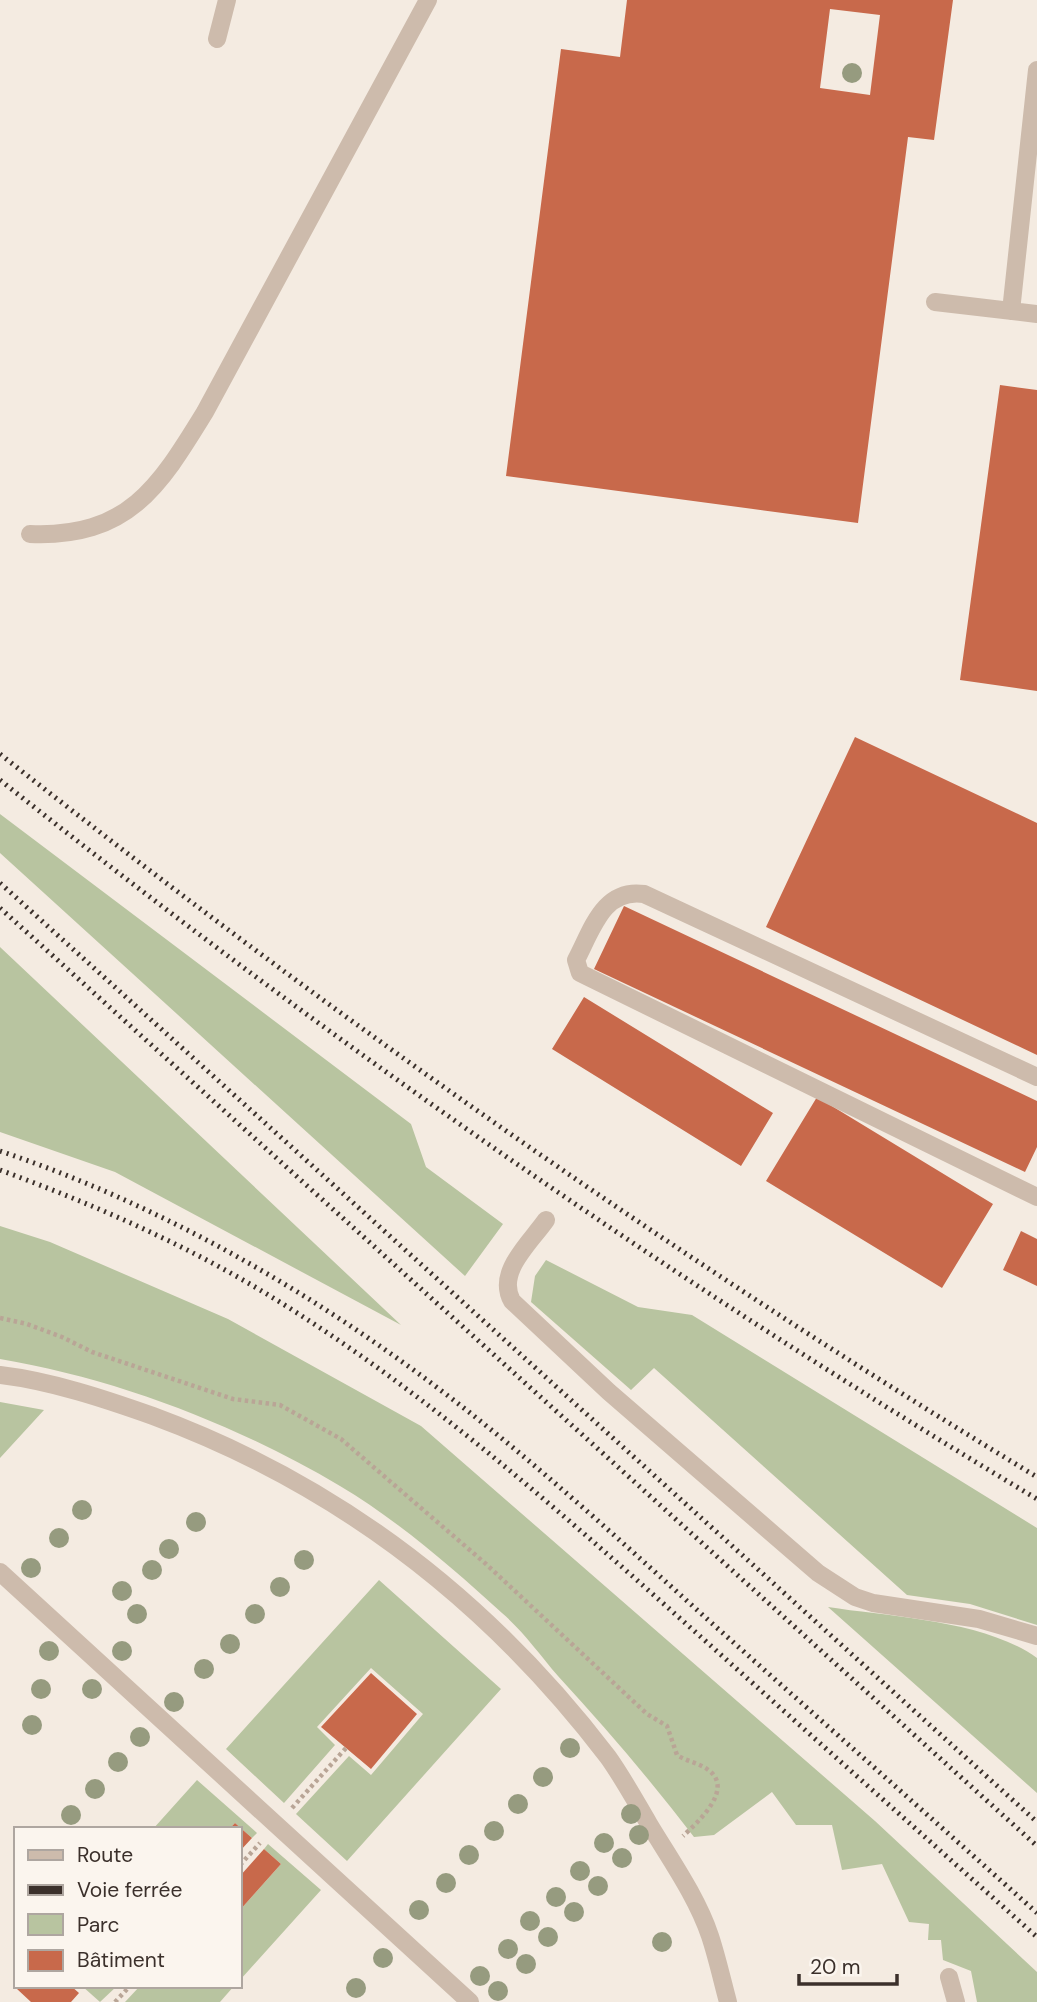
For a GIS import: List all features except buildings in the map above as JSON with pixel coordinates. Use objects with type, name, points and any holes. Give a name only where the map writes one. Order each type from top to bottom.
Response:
[{"type":"street","points":[[217,39],[228,0]]},
{"type":"street","points":[[30,534],[57,535],[105,523],[128,510],[168,472],[205,412],[428,0]]},
{"type":"street","points":[[1011,312],[1037,70]]},
{"type":"street","points":[[934,302],[1037,314]]},
{"type":"street","points":[[1037,1077],[644,894],[631,892],[607,903],[576,960],[580,973],[1037,1197]]},
{"type":"street","points":[[546,1220],[510,1270],[506,1283],[512,1301],[609,1392],[818,1573],[855,1597],[873,1603],[979,1619],[1037,1636]]},
{"type":"street","points":[[0,1375],[113,1402],[195,1432],[300,1482],[368,1525],[462,1598],[559,1698],[609,1759],[676,1867],[709,1934],[728,2002]]},
{"type":"street","points":[[0,1572],[470,2002]]},
{"type":"street","points":[[948,1977],[956,2002]]},
{"type":"path","points":[[276,1825],[346,1748]]},
{"type":"path","points":[[116,2002],[128,1988]]},
{"type":"green space","points":[[0,814],[411,1124],[426,1167],[503,1224],[465,1276],[0,853]]},
{"type":"green space","points":[[0,947],[401,1325],[115,1172],[0,1132]]},
{"type":"green space","points":[[0,1226],[50,1242],[228,1319],[421,1426],[875,1821],[1037,1972],[1037,2002],[977,2002],[971,1971],[943,1960],[941,1940],[928,1940],[929,1924],[909,1922],[882,1864],[842,1870],[832,1825],[796,1825],[772,1792],[714,1835],[694,1837],[628,1755],[510,1620],[424,1545],[361,1499],[260,1443],[176,1407],[88,1379],[0,1359]]},
{"type":"green space","points":[[546,1260],[638,1307],[692,1315],[1037,1528],[1037,1625],[970,1604],[907,1595],[654,1368],[631,1390],[531,1302],[535,1276]]},
{"type":"green space","points":[[0,1402],[44,1410],[0,1458]]},
{"type":"green space","points":[[379,1580],[501,1689],[347,1861],[296,1814],[349,1756],[371,1775],[423,1714],[371,1668],[317,1727],[335,1745],[284,1803],[226,1749]]},
{"type":"green space","points":[[828,1607],[964,1628],[991,1635],[1037,1658],[1037,1793]]},
{"type":"green space","points":[[197,1780],[257,1833],[252,1838],[235,1823],[231,1827],[155,1827]]},
{"type":"green space","points":[[268,1844],[321,1890],[242,1978],[242,1908],[281,1864],[264,1849]]},
{"type":"green space","points":[[84,1988],[115,1988],[100,2002]]},
{"type":"green space","points":[[138,1988],[232,1988],[220,2002],[125,2002]]},
{"type":"railway","points":[[0,754],[251,947],[507,1132],[769,1308],[1037,1477]]},
{"type":"railway","points":[[0,780],[250,972],[506,1157],[769,1332],[1037,1499]]},
{"type":"railway","points":[[0,883],[1037,1822]]},
{"type":"railway","points":[[0,908],[1037,1846]]},
{"type":"railway","points":[[0,1151],[123,1199],[182,1227],[297,1292],[407,1365],[554,1482],[1037,1913]]},
{"type":"railway","points":[[0,1170],[109,1213],[215,1264],[283,1304],[394,1379],[499,1462],[601,1548],[1037,1937]]}]
